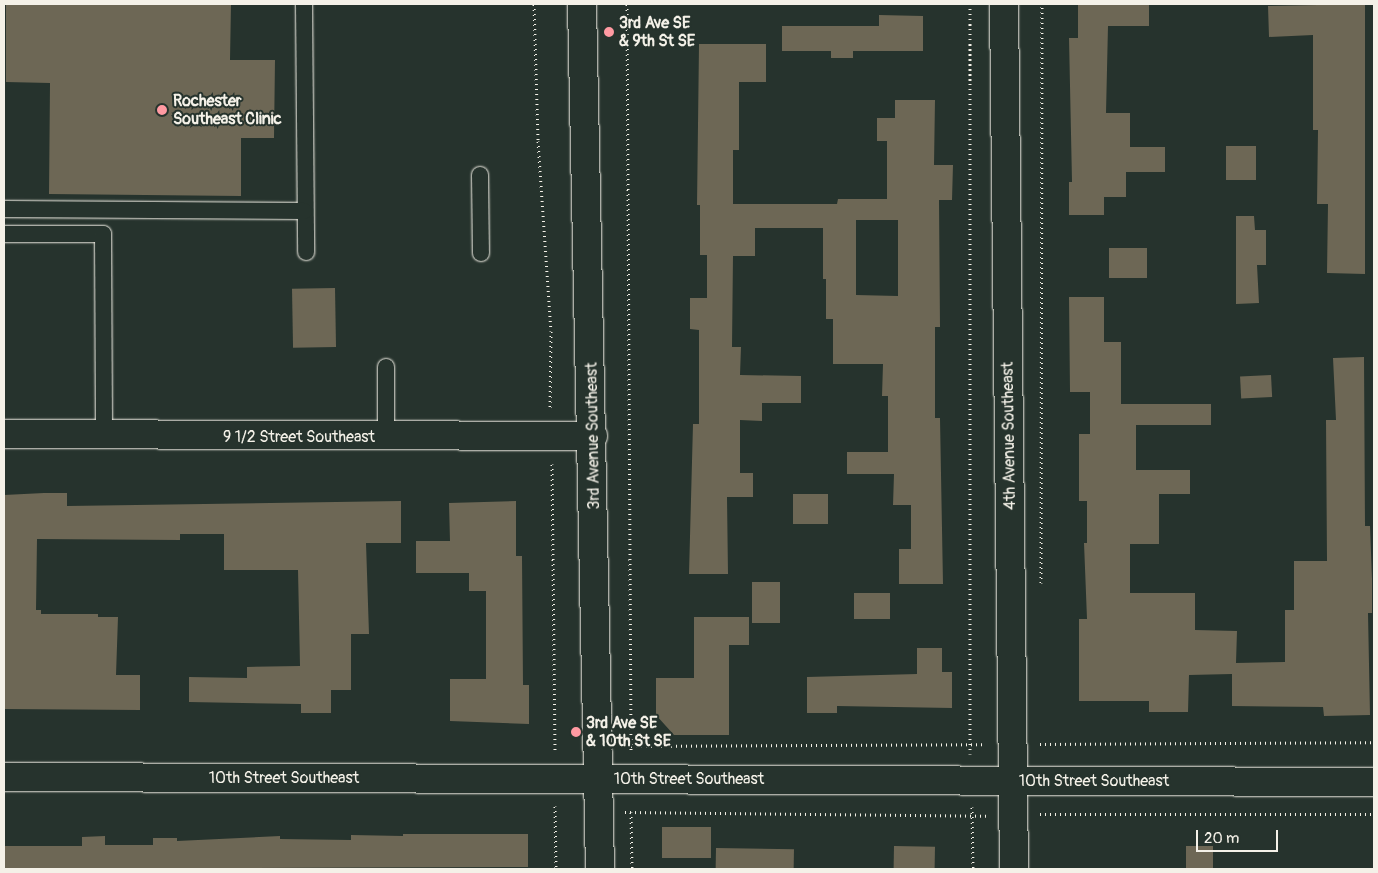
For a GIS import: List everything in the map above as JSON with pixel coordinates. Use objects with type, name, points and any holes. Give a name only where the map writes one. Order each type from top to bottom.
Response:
[{"type":"street","name":"3rd Avenue Southeast","points":[[582,4],[593,436],[600,869]]},
{"type":"street","name":"4th Avenue Southeast","points":[[1004,4],[1014,869]]},
{"type":"street","name":"9 1/2 Street Southeast","points":[[4,434],[386,437],[593,436]]},
{"type":"street","name":"10th Street Southeast","points":[[4,777],[1374,782]]},
{"type":"lane","points":[[304,4],[304,211],[306,252]]},
{"type":"lane","points":[[480,174],[480,253]]},
{"type":"lane","points":[[4,209],[304,211]]},
{"type":"lane","points":[[4,234],[103,234],[104,435]]},
{"type":"lane","points":[[386,367],[386,437]]},
{"type":"path","points":[[534,4],[538,141],[551,331],[550,407]]},
{"type":"path","points":[[627,4],[631,746],[970,744],[970,4]]},
{"type":"path","points":[[1041,586],[1042,4]]},
{"type":"path","points":[[552,462],[555,750]]},
{"type":"path","points":[[1041,734],[1042,823]]},
{"type":"path","points":[[1041,744],[1374,742]]},
{"type":"path","points":[[555,803],[556,869]]},
{"type":"path","points":[[632,869],[632,813],[973,816],[973,869]]},
{"type":"path","points":[[1042,814],[1374,814]]},
{"type":"building","name":"Rochester Southeast Clinic","points":[[6,4],[231,4],[230,60],[275,60],[274,138],[241,138],[241,196],[49,194],[50,83],[6,82]]},
{"type":"building","points":[[1078,4],[1149,4],[1149,26],[1108,26],[1106,113],[1130,113],[1130,147],[1165,147],[1165,172],[1126,172],[1126,197],[1104,197],[1104,215],[1069,215],[1069,182],[1072,182],[1069,38],[1078,38]]},
{"type":"building","points":[[1365,4],[1365,274],[1327,273],[1328,204],[1317,204],[1318,130],[1313,130],[1313,35],[1269,37],[1268,6]]},
{"type":"building","points":[[879,15],[923,16],[923,51],[853,51],[853,58],[831,58],[831,51],[782,51],[782,26],[879,26]]},
{"type":"building","points":[[699,44],[766,44],[766,82],[739,82],[739,150],[733,150],[733,204],[837,204],[838,199],[887,199],[887,141],[877,141],[877,118],[895,118],[895,100],[935,100],[934,165],[953,165],[952,200],[939,200],[940,327],[935,327],[935,418],[940,418],[943,584],[899,584],[899,549],[911,549],[911,505],[893,505],[894,474],[847,474],[847,452],[888,452],[888,396],[882,396],[883,364],[833,364],[833,319],[826,319],[826,279],[823,279],[823,228],[755,228],[755,256],[733,256],[732,347],[741,347],[740,375],[801,376],[801,403],[762,403],[762,421],[740,420],[740,473],[753,473],[753,497],[727,497],[728,574],[689,574],[693,424],[699,424],[699,330],[690,329],[690,298],[707,298],[707,255],[700,255],[700,205],[697,205]],"holes":[[[856,220],[898,220],[898,296],[856,295]]]},
{"type":"building","points":[[1226,146],[1256,146],[1256,180],[1226,180]]},
{"type":"building","points":[[1236,216],[1254,216],[1255,230],[1266,230],[1266,265],[1257,265],[1259,303],[1236,304]]},
{"type":"building","points":[[1109,248],[1147,248],[1147,278],[1109,278]]},
{"type":"building","points":[[335,288],[336,347],[293,348],[292,289]]},
{"type":"building","points":[[1069,297],[1104,297],[1104,342],[1121,342],[1121,404],[1211,404],[1211,425],[1136,425],[1136,470],[1190,470],[1190,494],[1159,494],[1159,544],[1130,544],[1130,593],[1195,593],[1195,630],[1237,631],[1236,663],[1285,662],[1285,610],[1294,610],[1294,561],[1327,561],[1326,420],[1336,420],[1333,358],[1364,357],[1365,526],[1370,526],[1372,579],[1372,613],[1368,613],[1370,715],[1324,716],[1323,707],[1232,706],[1232,674],[1189,675],[1188,712],[1149,712],[1149,701],[1079,701],[1079,619],[1087,619],[1084,543],[1087,543],[1087,501],[1079,501],[1079,434],[1090,434],[1090,392],[1070,392]]},
{"type":"building","points":[[1271,375],[1272,397],[1241,399],[1240,377]]},
{"type":"building","points":[[67,493],[67,506],[401,501],[401,543],[366,543],[369,634],[351,634],[351,690],[331,690],[331,713],[301,713],[301,704],[189,702],[189,677],[247,678],[247,667],[300,666],[298,570],[224,570],[224,534],[180,534],[180,540],[37,539],[36,610],[41,610],[41,614],[98,614],[98,617],[118,617],[116,675],[140,675],[140,710],[4,709],[4,495]]},
{"type":"building","points":[[793,494],[828,494],[828,524],[793,524]]},
{"type":"building","points":[[516,501],[516,556],[522,556],[523,685],[529,685],[529,724],[450,721],[450,679],[486,679],[486,591],[469,591],[469,573],[416,573],[416,541],[450,541],[449,503]]},
{"type":"building","points":[[752,582],[780,582],[780,623],[752,623]]},
{"type":"building","points":[[854,593],[890,593],[890,619],[854,619]]},
{"type":"building","points":[[694,617],[749,617],[749,645],[729,645],[729,735],[674,735],[656,715],[656,678],[694,678]]},
{"type":"building","points":[[917,648],[942,648],[942,672],[952,672],[952,708],[837,706],[837,713],[807,713],[807,677],[917,674]]},
{"type":"building","points":[[662,827],[711,827],[711,858],[662,858]]},
{"type":"building","points":[[403,834],[528,834],[528,867],[4,869],[4,846],[82,846],[82,837],[105,836],[105,845],[153,845],[153,838],[177,838],[177,841],[280,836],[280,839],[351,840],[351,835],[403,836]]},
{"type":"building","points":[[894,846],[935,847],[935,869],[894,869]]},
{"type":"building","points":[[1186,846],[1213,846],[1213,869],[1186,869]]},
{"type":"building","points":[[716,848],[794,849],[794,869],[716,869]]},
{"type":"place","name":"3rd Ave SE & 9th St SE","points":[[609,32]]},
{"type":"place","name":"Rochester Southeast Clinic","points":[[162,110]]},
{"type":"place","name":"3rd Ave SE & 10th St SE","points":[[576,732]]}]
